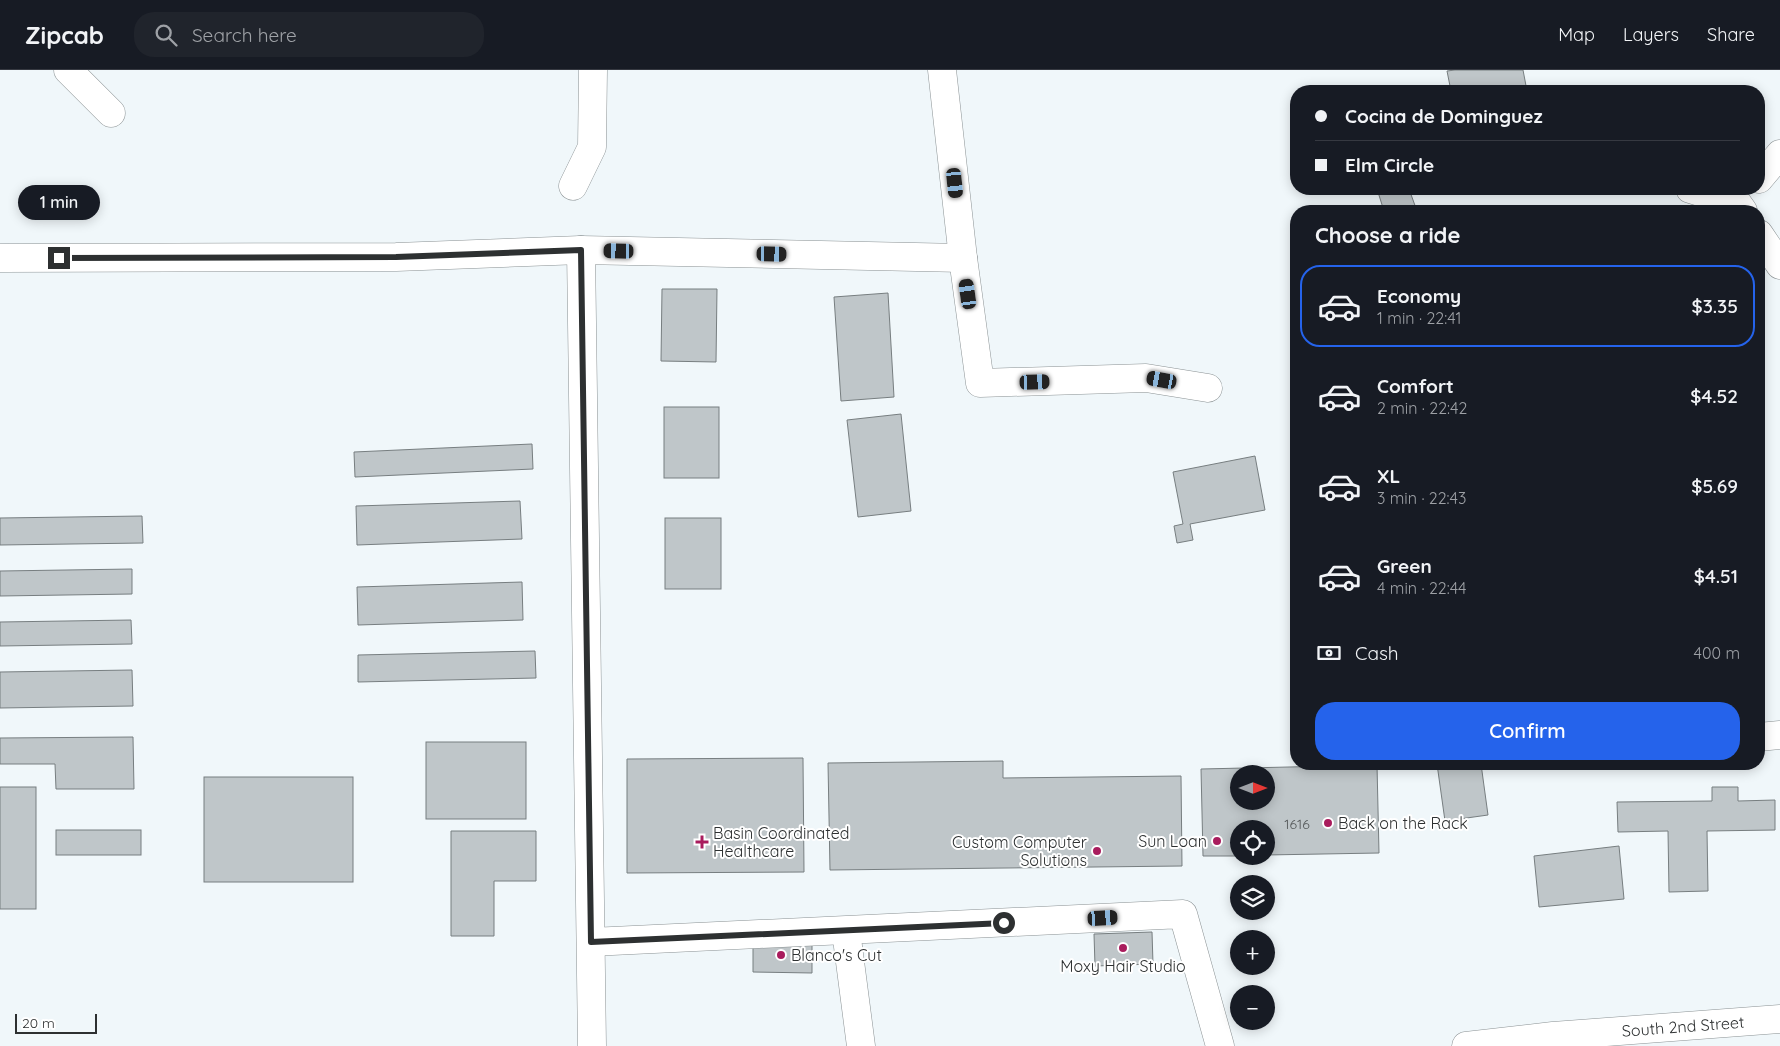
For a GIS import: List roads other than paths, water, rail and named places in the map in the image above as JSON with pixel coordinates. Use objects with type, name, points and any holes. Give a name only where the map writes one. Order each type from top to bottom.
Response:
[{"type":"street","points":[[68,70],[111,113]]},
{"type":"street","points":[[573,186],[592,147],[593,70]]},
{"type":"street","points":[[942,70],[963,258],[980,383],[1146,378],[1208,388]]},
{"type":"street","points":[[1765,172],[1780,154]]},
{"type":"street","points":[[1717,195],[1744,201]]},
{"type":"street","points":[[1765,243],[1780,265]]},
{"type":"street","points":[[0,258],[396,257],[581,250],[963,258]]},
{"type":"street","points":[[581,250],[592,1046]]},
{"type":"street","points":[[1765,736],[1780,735]]},
{"type":"street","points":[[591,942],[1182,914],[1220,1046]]},
{"type":"street","points":[[846,931],[861,1046]]},
{"type":"street","name":"South 2nd Street","points":[[1466,1046],[1554,1036],[1780,1019]]},
{"type":"place","name":"Back on the Rack","points":[[1328,823]]},
{"type":"place","name":"Sun Loan","points":[[1217,841]]},
{"type":"place","name":"Basin Coordinated Healthcare","points":[[702,842]]},
{"type":"place","name":"Custom Computer Solutions","points":[[1097,851]]},
{"type":"place","name":"Moxy Hair Studio","points":[[1123,948]]},
{"type":"place","name":"Blanco's Cut","points":[[781,955]]}]
